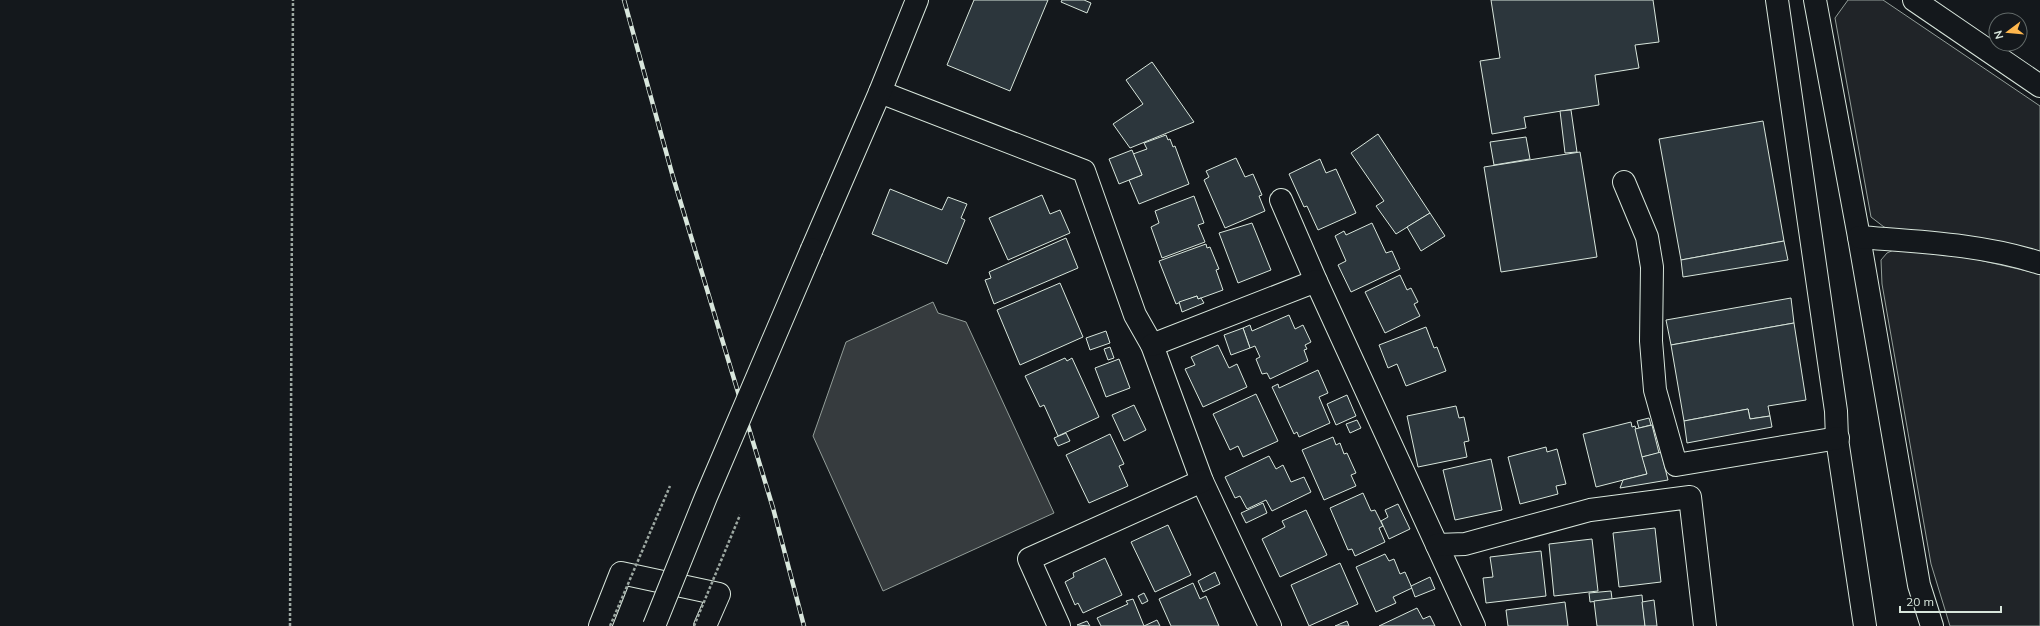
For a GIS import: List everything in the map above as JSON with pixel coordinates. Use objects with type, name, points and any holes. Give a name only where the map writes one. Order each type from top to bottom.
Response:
[{"type":"street","points":[[654,626],[706,497],[880,92],[917,0]]},
{"type":"street","points":[[1777,0],[1836,411],[1838,438],[1865,626]]},
{"type":"street","points":[[1815,0],[1860,237],[1919,585],[1932,626]]},
{"type":"street","points":[[1914,0],[2040,86]]},
{"type":"street","points":[[880,92],[1084,171],[1135,315],[1152,345],[1202,480],[1270,626]]},
{"type":"street","points":[[1624,182],[1647,237],[1652,267],[1651,341],[1655,390],[1676,465],[1838,438]]},
{"type":"street","points":[[1281,200],[1316,281],[1474,626]]},
{"type":"street","points":[[1860,237],[1958,244],[2003,253],[2040,264]]},
{"type":"street","points":[[1152,345],[1316,281]]},
{"type":"street","points":[[1059,626],[1029,559],[1202,480]]},
{"type":"street","points":[[1437,545],[1465,544],[1590,510],[1690,497],[1705,626]]},
{"type":"street","points":[[600,626],[621,574],[719,594],[705,626]]},
{"type":"path","points":[[290,626],[294,0]]},
{"type":"path","points":[[610,626],[670,486]]},
{"type":"path","points":[[694,626],[740,515]]},
{"type":"shaded area","points":[[1848,0],[1883,0],[2040,106],[2040,253],[1896,231],[1884,227],[1871,217],[1835,18]]},
{"type":"shaded area","points":[[1898,248],[1953,254],[2040,274],[2040,626],[1950,626],[1931,564],[1882,284],[1881,260],[1887,253]]},
{"type":"shaded area","points":[[933,302],[938,313],[966,322],[1054,513],[883,591],[813,436],[846,342]]},
{"type":"building","points":[[974,0],[1048,0],[1010,91],[947,65]]},
{"type":"building","points":[[1062,0],[1084,0],[1091,3],[1087,13],[1061,2]]},
{"type":"building","points":[[1491,0],[1653,0],[1659,42],[1635,45],[1639,68],[1595,75],[1599,105],[1524,117],[1526,128],[1492,134],[1480,61],[1500,58]]},
{"type":"building","points":[[1152,62],[1194,122],[1130,148],[1113,124],[1143,104],[1126,80]]},
{"type":"building","points":[[1571,110],[1577,152],[1565,153],[1560,111]]},
{"type":"building","points":[[1763,121],[1784,241],[1681,260],[1659,139]]},
{"type":"building","points":[[1378,134],[1430,213],[1396,234],[1376,206],[1384,201],[1351,153]]},
{"type":"building","points":[[1166,135],[1168,140],[1170,139],[1173,147],[1175,146],[1189,184],[1139,204],[1129,180],[1142,175],[1133,154],[1147,149],[1144,143]]},
{"type":"building","points":[[1526,137],[1530,159],[1494,165],[1490,142]]},
{"type":"building","points":[[1132,150],[1142,175],[1119,184],[1109,159]]},
{"type":"building","points":[[1580,152],[1597,257],[1501,272],[1484,167]]},
{"type":"building","points":[[1236,158],[1245,177],[1253,174],[1262,195],[1259,196],[1265,211],[1225,228],[1204,180],[1209,177],[1206,171]]},
{"type":"building","points":[[1320,159],[1326,173],[1336,169],[1356,213],[1318,230],[1307,206],[1304,207],[1289,174]]},
{"type":"building","points":[[890,189],[942,210],[948,197],[967,204],[961,218],[965,220],[947,264],[872,234]]},
{"type":"building","points":[[1042,195],[1050,214],[1060,210],[1070,233],[1008,260],[989,218]]},
{"type":"building","points":[[1194,196],[1204,223],[1198,225],[1205,242],[1162,258],[1151,227],[1159,223],[1155,211]]},
{"type":"building","points":[[1430,213],[1445,236],[1421,251],[1407,227]]},
{"type":"building","points":[[1252,223],[1271,270],[1238,283],[1219,233]]},
{"type":"building","points":[[1372,223],[1386,253],[1392,251],[1400,269],[1351,292],[1338,265],[1346,261],[1335,236],[1344,231],[1346,235]]},
{"type":"building","points":[[1066,238],[1078,268],[994,304],[985,280],[991,278],[989,272]]},
{"type":"building","points":[[1784,241],[1788,260],[1683,277],[1681,260]]},
{"type":"building","points":[[1206,244],[1207,248],[1210,247],[1219,269],[1216,270],[1223,290],[1198,299],[1197,296],[1176,304],[1159,261]]},
{"type":"building","points":[[1400,275],[1407,290],[1411,288],[1418,302],[1414,304],[1420,316],[1385,333],[1365,292]]},
{"type":"building","points":[[1060,283],[1083,337],[1020,365],[997,310]]},
{"type":"building","points":[[1197,296],[1198,299],[1201,298],[1204,303],[1182,312],[1179,302]]},
{"type":"building","points":[[1791,298],[1794,323],[1671,345],[1666,320]]},
{"type":"building","points":[[1289,315],[1295,329],[1303,325],[1311,342],[1305,345],[1307,349],[1304,350],[1308,361],[1270,379],[1267,373],[1262,374],[1256,359],[1260,357],[1255,346],[1250,348],[1243,328],[1250,325],[1252,331]]},
{"type":"building","points":[[1794,323],[1806,400],[1768,406],[1770,416],[1750,419],[1748,409],[1684,421],[1671,345]]},
{"type":"building","points":[[1426,327],[1434,348],[1437,347],[1446,371],[1406,386],[1397,364],[1388,368],[1379,345]]},
{"type":"building","points":[[1243,328],[1250,348],[1231,355],[1224,335]]},
{"type":"building","points":[[1106,331],[1110,343],[1090,350],[1086,338]]},
{"type":"building","points":[[1218,345],[1229,368],[1237,364],[1247,387],[1203,407],[1185,369],[1195,365],[1191,357]]},
{"type":"building","points":[[1110,347],[1114,358],[1108,360],[1104,349]]},
{"type":"building","points":[[1065,358],[1067,361],[1072,358],[1099,417],[1058,436],[1044,405],[1040,407],[1025,376]]},
{"type":"building","points":[[1119,359],[1130,388],[1106,397],[1095,368]]},
{"type":"building","points":[[1318,370],[1328,393],[1319,397],[1330,423],[1299,437],[1297,432],[1294,434],[1272,387],[1278,384],[1279,388]]},
{"type":"building","points":[[1256,394],[1278,441],[1243,457],[1238,446],[1230,450],[1213,414]]},
{"type":"building","points":[[1347,395],[1356,416],[1336,425],[1327,404]]},
{"type":"building","points":[[1134,405],[1146,430],[1124,441],[1112,415]]},
{"type":"building","points":[[1456,406],[1459,418],[1464,417],[1469,441],[1464,442],[1467,457],[1418,467],[1407,416]]},
{"type":"building","points":[[1748,409],[1750,419],[1770,416],[1772,427],[1687,443],[1684,421]]},
{"type":"building","points":[[1649,418],[1651,425],[1639,428],[1637,421]]},
{"type":"building","points":[[1357,420],[1361,428],[1350,433],[1346,424]]},
{"type":"building","points":[[1631,422],[1632,427],[1635,426],[1647,474],[1596,487],[1583,434]]},
{"type":"building","points":[[1652,425],[1659,453],[1642,457],[1635,429]]},
{"type":"building","points":[[1066,433],[1070,441],[1058,446],[1054,438]]},
{"type":"building","points":[[1110,434],[1124,464],[1119,466],[1128,486],[1089,503],[1066,455]]},
{"type":"building","points":[[1333,437],[1336,445],[1340,443],[1344,454],[1347,453],[1356,473],[1351,475],[1356,486],[1324,500],[1302,450]]},
{"type":"building","points":[[1546,447],[1547,452],[1557,449],[1566,484],[1556,486],[1558,494],[1520,504],[1508,457]]},
{"type":"building","points":[[1661,452],[1668,480],[1620,488],[1623,480],[1647,474],[1642,457]]},
{"type":"building","points":[[1269,456],[1276,469],[1283,465],[1291,482],[1304,477],[1311,492],[1272,511],[1266,500],[1247,509],[1240,496],[1235,498],[1225,477]]},
{"type":"building","points":[[1491,459],[1502,510],[1455,520],[1443,470]]},
{"type":"building","points":[[1363,493],[1371,511],[1375,510],[1383,526],[1379,528],[1385,542],[1355,556],[1352,549],[1348,550],[1330,508]]},
{"type":"building","points":[[1263,503],[1267,513],[1246,523],[1241,513]]},
{"type":"building","points":[[1398,504],[1410,529],[1389,539],[1381,521],[1388,517],[1385,510]]},
{"type":"building","points":[[1306,510],[1327,555],[1280,577],[1262,539],[1285,527],[1282,521]]},
{"type":"building","points":[[1168,525],[1191,575],[1155,592],[1131,542]]},
{"type":"building","points":[[1655,528],[1661,582],[1619,587],[1613,533]]},
{"type":"building","points":[[1592,539],[1598,591],[1554,596],[1549,544]]},
{"type":"building","points":[[1541,551],[1546,596],[1486,603],[1483,578],[1493,577],[1490,557]]},
{"type":"building","points":[[1385,554],[1389,561],[1394,559],[1400,574],[1405,572],[1412,588],[1393,597],[1396,603],[1376,612],[1356,567]]},
{"type":"building","points":[[1105,558],[1122,595],[1083,613],[1078,603],[1075,605],[1065,582],[1074,577],[1073,573]]},
{"type":"building","points":[[1340,563],[1358,604],[1309,626],[1291,585]]},
{"type":"building","points":[[1215,572],[1220,584],[1203,592],[1198,581]]},
{"type":"building","points":[[1430,577],[1435,589],[1415,597],[1411,586]]},
{"type":"building","points":[[1193,583],[1200,599],[1206,596],[1219,626],[1171,626],[1159,599]]},
{"type":"building","points":[[1611,591],[1612,599],[1590,602],[1589,593]]},
{"type":"building","points":[[1144,593],[1148,601],[1142,604],[1138,596]]},
{"type":"building","points":[[1642,595],[1645,626],[1597,626],[1594,601]]},
{"type":"building","points":[[1133,599],[1144,626],[1101,626],[1097,618],[1128,604],[1126,601]]},
{"type":"building","points":[[1654,600],[1657,626],[1645,626],[1642,602]]},
{"type":"building","points":[[1565,602],[1568,626],[1508,626],[1506,610]]},
{"type":"building","points":[[1417,608],[1423,619],[1430,616],[1435,626],[1379,626]]},
{"type":"building","points":[[1157,620],[1160,626],[1144,626]]},
{"type":"building","points":[[1087,621],[1090,626],[1077,625]]},
{"type":"building","points":[[1347,621],[1349,626],[1335,626]]},
{"type":"railway","points":[[624,0],[673,177],[773,508],[804,626]]}]
